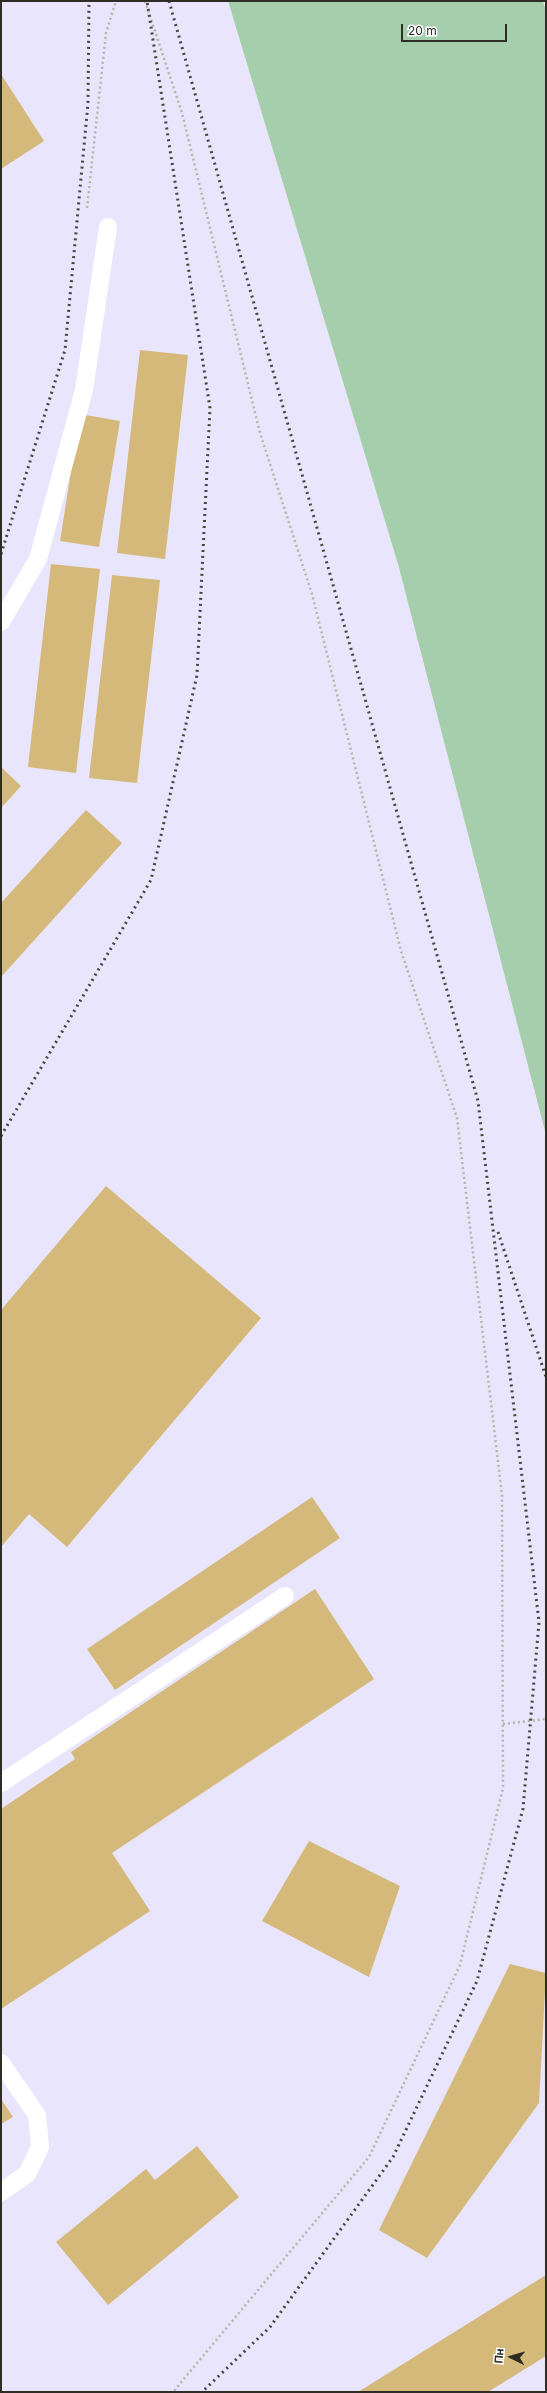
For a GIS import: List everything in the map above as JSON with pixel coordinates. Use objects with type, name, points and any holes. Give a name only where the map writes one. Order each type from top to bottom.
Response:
[{"type":"lane","points":[[1,622],[38,559],[80,406],[108,227]]},
{"type":"lane","points":[[1,1783],[285,1596]]},
{"type":"lane","points":[[1,2062],[37,2114],[40,2147],[27,2174],[1,2192]]},
{"type":"path","points":[[145,1],[182,113],[260,433],[312,594],[401,951],[457,1118],[502,1495],[503,1788],[460,1965],[369,2156],[173,2392]]},
{"type":"path","points":[[503,1724],[546,1719]]},
{"type":"shaded area","points":[[1,1],[228,1],[398,564],[546,1135],[546,2392],[1,2392]]},
{"type":"green space","points":[[228,1],[543,1],[546,10],[546,1135],[398,564]]},
{"type":"building","points":[[1,74],[44,141],[1,169]]},
{"type":"building","points":[[140,350],[188,355],[165,559],[117,553]]},
{"type":"building","points":[[80,414],[120,421],[99,547],[60,541]]},
{"type":"building","points":[[51,564],[100,569],[76,773],[28,767]]},
{"type":"building","points":[[112,575],[160,580],[137,783],[89,778]]},
{"type":"building","points":[[1,767],[21,786],[1,808]]},
{"type":"building","points":[[86,810],[122,843],[1,977],[1,903]]},
{"type":"building","points":[[106,1186],[261,1318],[67,1547],[29,1514],[1,1547],[1,1310]]},
{"type":"building","points":[[312,1497],[340,1538],[115,1690],[87,1649]]},
{"type":"building","points":[[315,1589],[374,1679],[112,1853],[150,1911],[1,2009],[1,1809],[75,1759],[71,1752]]},
{"type":"building","points":[[309,1841],[400,1886],[369,1977],[262,1921]]},
{"type":"building","points":[[510,1964],[546,1973],[539,2103],[427,2258],[379,2230]]},
{"type":"building","points":[[1,2099],[13,2117],[1,2124]]},
{"type":"building","points":[[197,2146],[239,2197],[108,2305],[56,2242],[146,2169],[155,2180]]},
{"type":"building","points":[[546,2275],[546,2356],[488,2392],[358,2392]]},
{"type":"railway","points":[[1,554],[65,350],[88,103],[89,1]]},
{"type":"railway","points":[[1,1136],[151,880],[197,675],[210,408],[147,1]]},
{"type":"railway","points":[[169,1],[478,1101],[539,1622],[523,1809],[477,1981],[393,2157],[270,2327],[202,2392]]},
{"type":"railway","points":[[498,1232],[546,1377]]}]
